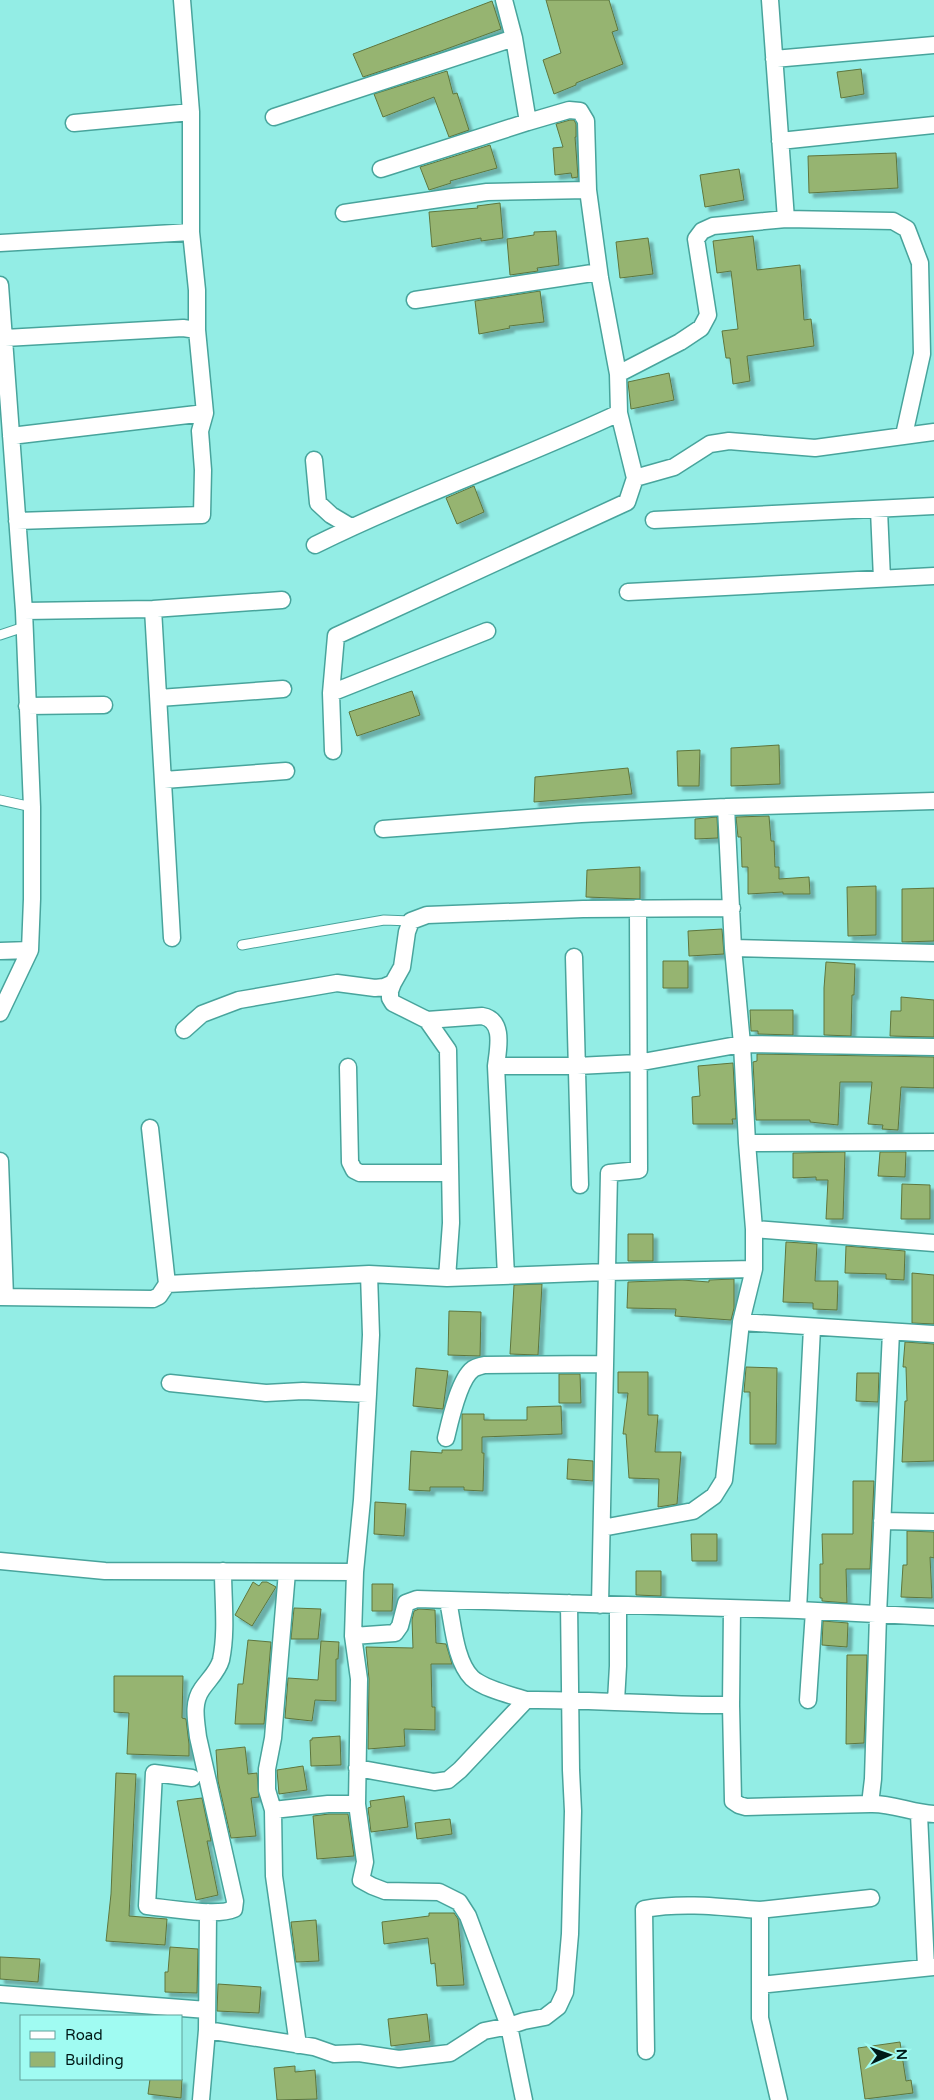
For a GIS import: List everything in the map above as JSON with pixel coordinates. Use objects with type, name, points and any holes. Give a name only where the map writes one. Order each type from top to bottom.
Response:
[{"type":"street","points":[[17,521],[202,515],[203,470],[200,431],[205,413],[197,330],[197,290],[191,232],[191,112],[182,0]]},
{"type":"street","points":[[504,0],[514,38],[528,122]]},
{"type":"street","points":[[770,0],[786,219]]},
{"type":"street","points":[[274,117],[514,38]]},
{"type":"street","points":[[774,59],[934,45]]},
{"type":"street","points":[[333,751],[331,693],[336,636],[627,502],[635,478],[619,413],[618,374],[599,272],[588,190],[586,121],[580,111],[569,110],[381,169]]},
{"type":"street","points":[[74,122],[191,112]]},
{"type":"street","points":[[780,141],[934,125]]},
{"type":"street","points":[[344,214],[487,192],[588,190]]},
{"type":"street","points":[[618,374],[680,342],[700,328],[708,315],[696,239],[702,231],[713,226],[786,219],[893,221],[907,229],[927,263],[928,353],[904,435]]},
{"type":"street","points":[[0,243],[191,232]]},
{"type":"street","points":[[414,300],[599,272]]},
{"type":"street","points":[[0,285],[24,619],[32,807],[32,915],[30,950],[0,1013]]},
{"type":"street","points":[[5,338],[183,328],[197,330]]},
{"type":"street","points":[[11,436],[205,413]]},
{"type":"street","points":[[315,545],[351,527],[566,438],[619,413]]},
{"type":"street","points":[[635,478],[674,467],[710,444],[729,441],[815,448],[934,432]]},
{"type":"street","points":[[314,460],[318,503],[332,516],[351,527]]},
{"type":"street","points":[[654,520],[934,506]]},
{"type":"street","points":[[879,510],[882,579]]},
{"type":"street","points":[[628,592],[934,576]]},
{"type":"street","points":[[24,619],[282,600]]},
{"type":"street","points":[[153,609],[172,938]]},
{"type":"street","points":[[331,693],[487,631]]},
{"type":"street","points":[[159,698],[283,690]]},
{"type":"street","points":[[27,706],[104,705]]},
{"type":"street","points":[[164,780],[286,771]]},
{"type":"street","points":[[383,829],[581,814],[934,800]]},
{"type":"street","points":[[602,1528],[693,1511],[714,1496],[724,1480],[741,1322],[754,1269],[754,1229],[742,1044],[733,948],[726,807]]},
{"type":"street","points":[[447,1278],[451,1223],[448,1050],[427,1020],[393,1003],[390,998],[393,983],[402,967],[407,932],[411,921],[428,915],[638,908],[732,908]]},
{"type":"street","points":[[600,1605],[609,1173],[639,1170],[637,1063],[638,908]]},
{"type":"street","points":[[733,948],[934,953]]},
{"type":"street","points":[[0,951],[30,950]]},
{"type":"street","points":[[574,957],[580,1185]]},
{"type":"street","points":[[184,1030],[202,1014],[239,1000],[337,983],[374,988],[384,987],[393,983]]},
{"type":"street","points":[[427,1020],[482,1016],[490,1018],[495,1023],[498,1034],[496,1066],[506,1276]]},
{"type":"street","points":[[496,1066],[577,1066],[637,1063],[742,1044],[934,1047]]},
{"type":"street","points":[[348,1067],[350,1162],[354,1170],[360,1172],[450,1173]]},
{"type":"street","points":[[0,1161],[2,1297],[153,1299],[159,1296],[167,1284],[150,1128]]},
{"type":"street","points":[[747,1143],[934,1142]]},
{"type":"street","points":[[754,1229],[934,1243]]},
{"type":"street","points":[[167,1284],[369,1274],[447,1278],[754,1269]]},
{"type":"street","points":[[369,1274],[371,1335],[362,1500],[355,1572],[354,1636],[359,1679],[357,1804],[365,1862],[361,1880],[385,1891],[439,1892],[459,1902],[468,1916],[509,2026],[524,2100]]},
{"type":"street","points":[[741,1322],[812,1328],[934,1334]]},
{"type":"street","points":[[808,1700],[806,1611],[812,1328]]},
{"type":"street","points":[[870,1804],[873,1779],[890,1332]]},
{"type":"street","points":[[446,1438],[454,1406],[466,1378],[472,1370],[484,1365],[604,1364]]},
{"type":"street","points":[[170,1383],[266,1393],[303,1391],[368,1394]]},
{"type":"street","points":[[882,1521],[934,1522]]},
{"type":"street","points":[[0,1561],[105,1571],[355,1572]]},
{"type":"street","points":[[192,1778],[154,1773],[147,1906],[208,1912],[230,1911],[235,1906],[198,1737],[195,1714],[196,1702],[201,1690],[220,1663],[223,1647],[223,1571]]},
{"type":"street","points":[[288,1572],[273,1738],[267,1769],[267,1790],[273,1810],[274,1876],[298,2044]]},
{"type":"street","points":[[354,1636],[394,1633],[400,1626],[406,1603],[410,1600],[732,1608],[934,1617]]},
{"type":"street","points":[[448,1601],[461,1663],[473,1679],[502,1692],[526,1700],[732,1705]]},
{"type":"street","points":[[207,2030],[314,2047],[334,2054],[360,2054],[399,2059],[450,2052],[484,2031],[544,2017],[558,2006],[565,1992],[570,1934],[573,1811],[569,1603]]},
{"type":"street","points":[[616,1701],[618,1606]]},
{"type":"street","points":[[732,1608],[733,1801],[746,1807],[882,1804],[927,1814],[930,1967],[760,1985]]},
{"type":"street","points":[[358,1768],[434,1782],[448,1780],[460,1770],[526,1700]]},
{"type":"street","points":[[273,1810],[328,1804],[357,1804]]},
{"type":"street","points":[[646,2051],[644,1909],[661,1906],[706,1906],[760,1910],[871,1898]]},
{"type":"street","points":[[760,1910],[760,2018],[779,2100]]},
{"type":"street","points":[[201,2100],[207,2030],[208,1912]]},
{"type":"street","points":[[0,1994],[207,2010]]},
{"type":"lane","points":[[0,634],[24,619]]},
{"type":"lane","points":[[0,800],[32,807]]},
{"type":"lane","points":[[242,945],[384,920],[411,921]]},
{"type":"building","points":[[546,0],[609,0],[618,30],[612,32],[623,64],[554,94],[543,60],[561,53]]},
{"type":"building","points":[[492,1],[501,29],[363,77],[353,54]]},
{"type":"building","points":[[861,69],[864,94],[841,98],[837,72]]},
{"type":"building","points":[[447,71],[453,94],[457,93],[469,130],[449,137],[434,97],[383,117],[374,94]]},
{"type":"building","points":[[574,120],[576,124],[578,177],[572,178],[571,173],[555,175],[553,148],[563,147],[556,124]]},
{"type":"building","points":[[490,145],[497,168],[450,181],[451,183],[429,190],[420,167]]},
{"type":"building","points":[[896,153],[898,188],[809,193],[808,156]]},
{"type":"building","points":[[739,169],[744,200],[705,207],[700,175]]},
{"type":"building","points":[[500,203],[503,238],[481,241],[481,238],[432,247],[429,212],[478,208],[477,206]]},
{"type":"building","points":[[556,231],[559,265],[537,268],[538,271],[510,275],[507,239],[534,235],[534,232]]},
{"type":"building","points":[[753,236],[757,270],[800,265],[804,320],[811,319],[814,346],[747,356],[750,381],[733,384],[730,358],[726,358],[722,331],[738,329],[731,271],[717,273],[713,241]]},
{"type":"building","points":[[648,238],[653,274],[620,278],[616,242]]},
{"type":"building","points":[[540,291],[544,322],[509,326],[510,328],[479,334],[475,301]]},
{"type":"building","points":[[669,373],[674,400],[631,409],[628,382]]},
{"type":"building","points":[[474,486],[484,512],[457,524],[446,498]]},
{"type":"building","points":[[412,691],[420,715],[357,736],[349,712]]},
{"type":"building","points":[[779,745],[780,784],[731,786],[731,748]]},
{"type":"building","points":[[700,750],[699,786],[678,786],[677,751]]},
{"type":"building","points":[[628,768],[632,794],[534,802],[535,777]]},
{"type":"building","points":[[769,816],[771,841],[774,841],[775,867],[779,867],[779,879],[809,877],[810,894],[783,894],[783,892],[748,894],[748,867],[742,867],[741,837],[738,837],[736,817]]},
{"type":"building","points":[[717,817],[718,838],[695,839],[695,819]]},
{"type":"building","points":[[640,867],[640,899],[586,897],[587,870]]},
{"type":"building","points":[[876,886],[876,935],[848,936],[847,887]]},
{"type":"building","points":[[934,888],[934,941],[902,942],[902,889]]},
{"type":"building","points":[[722,929],[724,954],[689,956],[688,931]]},
{"type":"building","points":[[663,961],[688,961],[688,988],[663,988]]},
{"type":"building","points":[[826,962],[855,964],[851,1036],[824,1035]]},
{"type":"building","points":[[901,997],[934,1000],[934,1037],[890,1036],[891,1011],[901,1011]]},
{"type":"building","points":[[750,1010],[793,1010],[793,1035],[758,1034],[758,1031],[751,1031]]},
{"type":"building","points":[[757,1054],[934,1057],[934,1088],[901,1087],[898,1130],[882,1129],[883,1125],[868,1124],[872,1082],[840,1082],[838,1125],[810,1122],[810,1120],[756,1120],[753,1062],[757,1061]]},
{"type":"building","points":[[733,1063],[736,1119],[732,1119],[733,1124],[693,1124],[692,1097],[700,1096],[698,1066]]},
{"type":"building","points":[[845,1152],[843,1219],[826,1219],[828,1180],[816,1180],[816,1177],[793,1178],[793,1153]]},
{"type":"building","points":[[880,1152],[906,1152],[905,1177],[878,1176]]},
{"type":"building","points":[[902,1184],[930,1185],[930,1219],[901,1219]]},
{"type":"building","points":[[628,1234],[653,1234],[653,1261],[628,1261]]},
{"type":"building","points":[[786,1242],[817,1244],[815,1281],[838,1281],[837,1310],[813,1309],[813,1303],[783,1302]]},
{"type":"building","points":[[846,1246],[905,1251],[904,1280],[886,1279],[886,1274],[845,1273]]},
{"type":"building","points":[[912,1273],[934,1275],[934,1324],[912,1323]]},
{"type":"building","points":[[734,1279],[734,1308],[731,1320],[675,1316],[676,1309],[627,1308],[628,1282],[682,1280],[709,1282],[709,1280]]},
{"type":"building","points":[[542,1284],[538,1355],[510,1354],[514,1285]]},
{"type":"building","points":[[449,1311],[481,1312],[480,1356],[448,1355]]},
{"type":"building","points":[[905,1342],[934,1344],[934,1461],[902,1462],[905,1401],[907,1401],[906,1367],[903,1367]]},
{"type":"building","points":[[746,1367],[777,1368],[776,1444],[750,1444],[750,1392],[744,1392]]},
{"type":"building","points":[[416,1368],[448,1371],[443,1409],[413,1406]]},
{"type":"building","points":[[618,1372],[648,1372],[648,1415],[658,1415],[655,1452],[681,1452],[677,1504],[658,1507],[659,1479],[629,1478],[626,1434],[623,1434],[628,1393],[618,1393]]},
{"type":"building","points":[[857,1373],[879,1373],[878,1402],[856,1401]]},
{"type":"building","points":[[559,1374],[580,1374],[581,1403],[559,1403]]},
{"type":"building","points":[[561,1406],[562,1434],[482,1437],[482,1453],[484,1453],[483,1491],[464,1490],[464,1487],[430,1487],[430,1491],[409,1490],[411,1451],[442,1453],[442,1450],[462,1450],[462,1414],[484,1414],[484,1420],[527,1420],[527,1407]]},
{"type":"building","points":[[568,1459],[593,1461],[593,1481],[567,1479]]},
{"type":"building","points":[[853,1481],[874,1481],[870,1569],[846,1569],[847,1603],[822,1601],[822,1598],[820,1598],[820,1564],[823,1564],[822,1534],[853,1534]]},
{"type":"building","points":[[375,1502],[406,1504],[404,1536],[374,1534]]},
{"type":"building","points":[[907,1531],[934,1532],[934,1558],[930,1557],[932,1598],[901,1597],[903,1565],[907,1565]]},
{"type":"building","points":[[691,1534],[717,1534],[717,1561],[692,1561]]},
{"type":"building","points":[[636,1571],[661,1571],[661,1596],[636,1595]]},
{"type":"building","points":[[253,1582],[259,1586],[262,1582],[267,1582],[276,1587],[252,1626],[235,1615]]},
{"type":"building","points":[[372,1584],[393,1584],[392,1611],[372,1611]]},
{"type":"building","points":[[294,1608],[321,1609],[318,1639],[291,1639]]},
{"type":"building","points":[[419,1609],[435,1610],[436,1643],[446,1644],[452,1664],[431,1664],[432,1707],[435,1707],[435,1730],[404,1729],[405,1746],[368,1749],[369,1679],[366,1647],[413,1648],[412,1620],[414,1611]]},
{"type":"building","points":[[823,1621],[848,1623],[847,1647],[822,1645]]},
{"type":"building","points":[[248,1640],[271,1642],[264,1724],[235,1724],[238,1684],[243,1684]]},
{"type":"building","points":[[321,1641],[339,1642],[338,1659],[336,1659],[336,1701],[315,1700],[312,1721],[285,1718],[288,1678],[318,1680]]},
{"type":"building","points":[[847,1655],[867,1655],[864,1743],[846,1744]]},
{"type":"building","points":[[114,1676],[183,1676],[182,1718],[186,1719],[189,1756],[127,1754],[129,1713],[114,1712]]},
{"type":"building","points":[[340,1736],[341,1765],[311,1766],[310,1740],[312,1738]]},
{"type":"building","points":[[245,1747],[248,1774],[257,1773],[259,1797],[251,1798],[256,1836],[231,1838],[218,1781],[216,1750]]},
{"type":"building","points":[[303,1766],[307,1790],[279,1794],[277,1770]]},
{"type":"building","points":[[116,1773],[136,1774],[129,1916],[167,1919],[165,1945],[106,1941],[111,1894]]},
{"type":"building","points":[[404,1796],[408,1827],[371,1832],[368,1808],[371,1807],[370,1801]]},
{"type":"building","points":[[202,1798],[211,1841],[207,1841],[218,1895],[196,1900],[177,1801]]},
{"type":"building","points":[[348,1814],[354,1856],[317,1859],[313,1816]]},
{"type":"building","points":[[450,1819],[452,1834],[417,1839],[415,1823]]},
{"type":"building","points":[[429,1913],[454,1913],[458,1919],[464,1985],[437,1986],[435,1963],[431,1964],[428,1938],[384,1944],[382,1922],[429,1916]]},
{"type":"building","points":[[316,1920],[319,1961],[296,1962],[291,1922]]},
{"type":"building","points":[[170,1947],[198,1949],[197,1993],[165,1992],[165,1972],[168,1972]]},
{"type":"building","points":[[0,1957],[40,1959],[38,1982],[0,1979]]},
{"type":"building","points":[[218,1984],[261,1987],[259,2013],[217,2011]]},
{"type":"building","points":[[427,2014],[430,2041],[391,2046],[388,2019]]},
{"type":"building","points":[[900,2042],[906,2081],[911,2080],[913,2093],[865,2099],[858,2048]]},
{"type":"building","points":[[295,2066],[295,2072],[315,2070],[317,2099],[277,2100],[274,2068]]},
{"type":"building","points":[[150,2080],[182,2080],[181,2098],[148,2094]]}]
